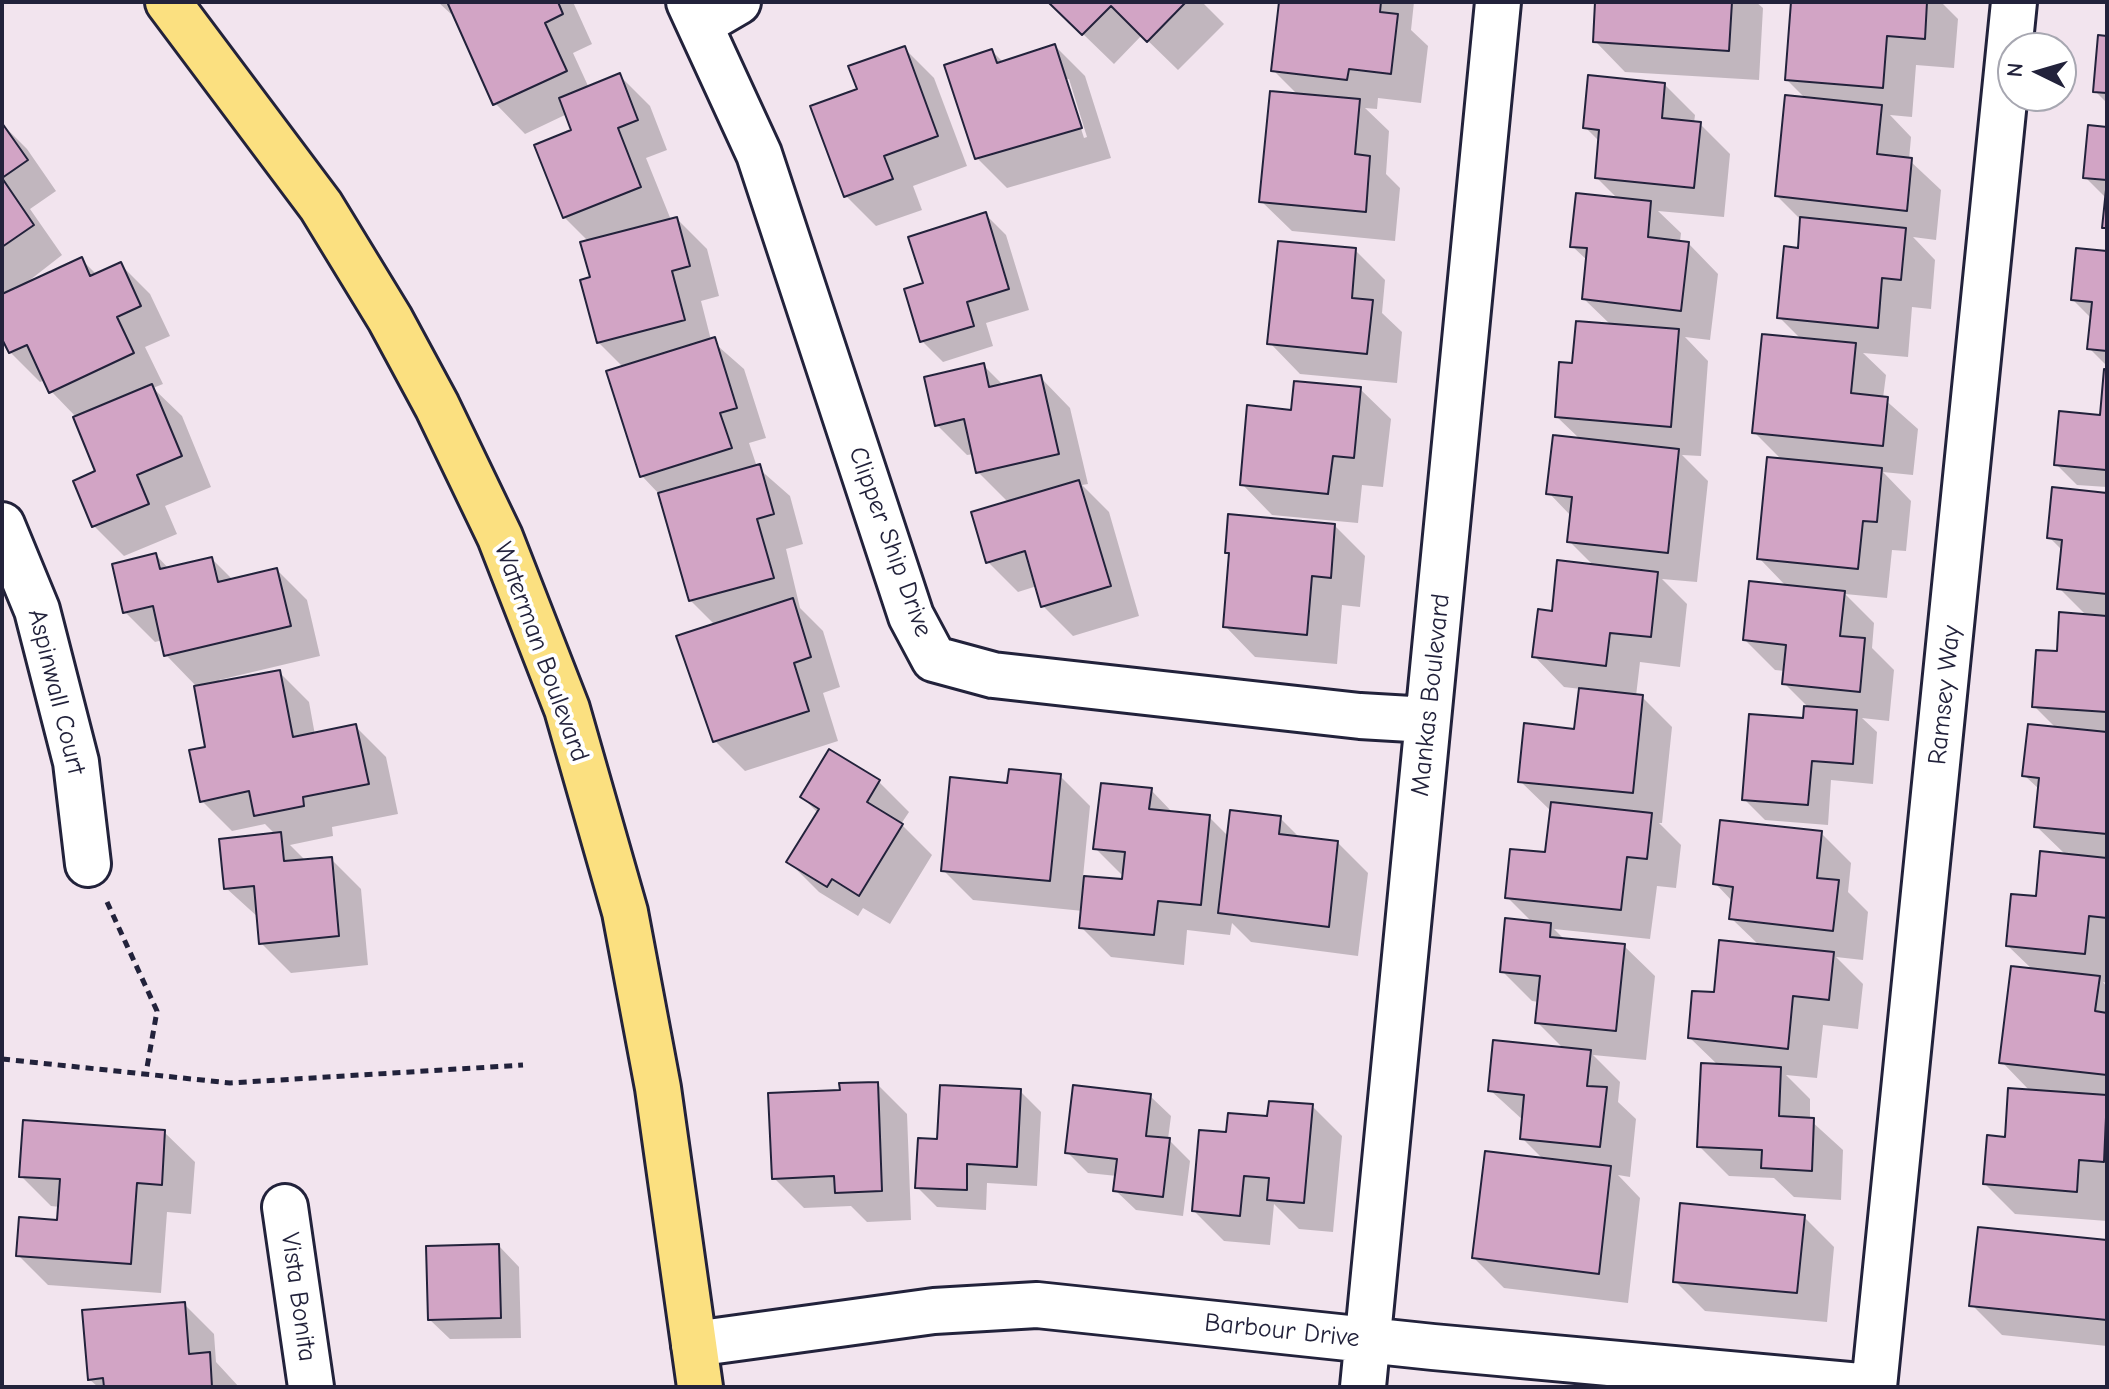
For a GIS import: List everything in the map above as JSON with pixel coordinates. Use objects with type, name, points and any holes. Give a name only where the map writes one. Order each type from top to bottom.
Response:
[{"type":"main road","name":"Waterman Boulevard","points":[[168,2],[336,231],[437,406],[505,551],[567,709],[625,912],[658,1088],[700,1387]]},
{"type":"street","name":"Mankas Boulevard","points":[[1363,1387],[1498,2]]},
{"type":"street","name":"Ramsey Way","points":[[1872,1387],[2014,2]]},
{"type":"street","name":"Clipper Ship Drive","points":[[710,9],[911,616],[934,659],[993,675],[1360,716],[1428,720]]},
{"type":"street","name":"Aspinwall Court","points":[[2,525],[41,625],[76,762],[88,864]]},
{"type":"street","name":"Vista Bonita","points":[[285,1207],[311,1387]]},
{"type":"street","name":"Barbour Drive","points":[[694,1344],[934,1311],[1037,1305],[1367,1340],[1872,1387]]},
{"type":"path","points":[[88,864],[157,1011],[146,1073]]},
{"type":"path","points":[[2,1059],[230,1083],[523,1065]]},
{"type":"building","points":[[558,2],[563,14],[545,23],[567,71],[493,105],[448,4]]},
{"type":"building","points":[[1048,2],[1186,2],[1147,42],[1111,6],[1082,35]]},
{"type":"building","points":[[1279,2],[1381,2],[1380,12],[1398,14],[1391,74],[1349,69],[1347,80],[1271,71]]},
{"type":"building","points":[[1595,2],[1732,2],[1729,51],[1593,42]]},
{"type":"building","points":[[1791,2],[1927,2],[1925,39],[1887,36],[1883,88],[1785,80]]},
{"type":"building","points":[[2098,35],[2107,36],[2107,93],[2093,92]]},
{"type":"building","points":[[1055,44],[1082,128],[975,159],[944,65],[992,49],[997,63]]},
{"type":"building","points":[[905,46],[938,136],[884,156],[893,179],[844,197],[810,106],[857,89],[848,66]]},
{"type":"building","points":[[620,73],[638,120],[618,128],[641,187],[563,218],[534,145],[571,130],[559,98]]},
{"type":"building","points":[[1588,75],[1665,83],[1662,118],[1701,122],[1694,188],[1595,178],[1599,130],[1583,128]]},
{"type":"building","points":[[1270,91],[1360,99],[1355,154],[1370,156],[1366,212],[1259,202]]},
{"type":"building","points":[[1785,95],[1882,105],[1877,154],[1912,158],[1907,211],[1775,196]]},
{"type":"building","points":[[2,123],[28,160],[2,178]]},
{"type":"building","points":[[2088,125],[2107,127],[2107,180],[2083,178]]},
{"type":"building","points":[[2,178],[34,225],[2,247]]},
{"type":"building","points":[[2107,180],[2107,228],[2102,228]]},
{"type":"building","points":[[1576,193],[1651,201],[1648,237],[1689,242],[1681,311],[1582,299],[1587,248],[1570,247]]},
{"type":"building","points":[[986,212],[1009,289],[967,302],[974,326],[920,342],[904,289],[923,283],[908,237]]},
{"type":"building","points":[[677,217],[690,266],[672,271],[685,320],[597,343],[580,280],[590,277],[580,242]]},
{"type":"building","points":[[1800,217],[1906,228],[1901,280],[1882,278],[1878,328],[1777,318],[1784,246],[1798,248]]},
{"type":"building","points":[[1278,241],[1356,248],[1352,298],[1373,300],[1367,354],[1267,344]]},
{"type":"building","points":[[2076,248],[2107,251],[2107,351],[2087,349],[2092,302],[2071,300]]},
{"type":"building","points":[[82,257],[90,276],[121,262],[141,306],[117,317],[134,353],[49,393],[27,345],[9,353],[2,339],[2,294]]},
{"type":"building","points":[[1576,321],[1679,329],[1671,427],[1555,417],[1559,362],[1572,363]]},
{"type":"building","points":[[1762,334],[1856,343],[1851,393],[1888,397],[1883,446],[1752,433]]},
{"type":"building","points":[[715,337],[737,408],[720,413],[732,448],[640,477],[606,371]]},
{"type":"building","points":[[984,363],[989,387],[1041,375],[1059,454],[976,473],[964,419],[935,426],[924,377]]},
{"type":"building","points":[[2104,369],[2107,370],[2106,470],[2054,465],[2059,411],[2100,415]]},
{"type":"building","points":[[1294,381],[1361,387],[1354,458],[1333,456],[1328,494],[1240,485],[1247,405],[1291,410]]},
{"type":"building","points":[[152,384],[182,456],[137,475],[149,504],[92,527],[73,481],[95,471],[73,417]]},
{"type":"building","points":[[1553,435],[1679,449],[1668,553],[1567,542],[1572,497],[1546,494]]},
{"type":"building","points":[[1767,457],[1882,468],[1877,522],[1863,521],[1858,569],[1757,559]]},
{"type":"building","points":[[760,464],[774,514],[757,519],[774,578],[689,601],[658,493]]},
{"type":"building","points":[[1079,480],[1111,586],[1041,607],[1025,551],[986,563],[971,512]]},
{"type":"building","points":[[2052,487],[2107,493],[2107,594],[2057,589],[2062,540],[2047,538]]},
{"type":"building","points":[[1228,514],[1335,524],[1331,578],[1312,576],[1307,635],[1223,627],[1229,553],[1225,553]]},
{"type":"building","points":[[156,553],[160,569],[212,557],[218,582],[277,568],[291,626],[164,656],[153,606],[123,613],[112,564]]},
{"type":"building","points":[[1557,560],[1658,572],[1651,637],[1610,633],[1606,666],[1532,657],[1538,609],[1552,611]]},
{"type":"building","points":[[1749,581],[1845,591],[1840,636],[1865,638],[1860,692],[1782,684],[1786,645],[1743,640]]},
{"type":"building","points":[[793,598],[811,657],[794,663],[809,711],[713,742],[676,636]]},
{"type":"building","points":[[2059,612],[2107,616],[2107,712],[2032,707],[2036,650],[2057,651]]},
{"type":"building","points":[[280,670],[293,737],[356,724],[369,784],[303,797],[304,806],[254,816],[249,791],[200,802],[189,750],[205,747],[194,686]]},
{"type":"building","points":[[1579,688],[1643,695],[1633,793],[1518,782],[1524,723],[1574,729]]},
{"type":"building","points":[[1804,706],[1857,710],[1853,764],[1812,761],[1808,805],[1742,800],[1749,714],[1803,718]]},
{"type":"building","points":[[2028,724],[2107,732],[2107,834],[2034,827],[2039,778],[2022,776]]},
{"type":"building","points":[[829,749],[880,780],[867,802],[903,824],[859,896],[832,879],[827,887],[786,862],[819,809],[800,797]]},
{"type":"building","points":[[1009,769],[1061,774],[1050,881],[941,871],[950,777],[1007,783]]},
{"type":"building","points":[[1101,783],[1152,788],[1149,809],[1210,815],[1201,905],[1158,901],[1154,935],[1079,928],[1084,876],[1122,879],[1125,852],[1093,849]]},
{"type":"building","points":[[1551,802],[1652,813],[1647,859],[1627,857],[1621,910],[1505,898],[1510,849],[1545,852]]},
{"type":"building","points":[[1230,810],[1281,816],[1279,834],[1338,841],[1329,927],[1218,913]]},
{"type":"building","points":[[1720,820],[1822,831],[1817,878],[1839,880],[1833,931],[1729,919],[1733,887],[1713,884]]},
{"type":"building","points":[[281,832],[284,861],[332,857],[339,936],[259,944],[254,886],[224,889],[219,839]]},
{"type":"building","points":[[2040,851],[2107,858],[2107,918],[2089,916],[2085,954],[2006,946],[2011,894],[2036,896]]},
{"type":"building","points":[[1505,918],[1551,923],[1550,937],[1625,944],[1616,1031],[1535,1023],[1540,976],[1500,972]]},
{"type":"building","points":[[1719,940],[1834,952],[1829,1000],[1793,996],[1788,1049],[1688,1038],[1692,991],[1714,992]]},
{"type":"building","points":[[2011,966],[2100,976],[2095,1011],[2107,1013],[2107,1075],[1999,1063]]},
{"type":"building","points":[[1493,1040],[1591,1050],[1587,1086],[1607,1087],[1600,1147],[1520,1139],[1524,1095],[1488,1091]]},
{"type":"building","points":[[1701,1063],[1781,1067],[1779,1116],[1814,1118],[1812,1171],[1761,1168],[1762,1150],[1697,1147]]},
{"type":"building","points":[[878,1082],[882,1191],[835,1193],[834,1176],[772,1179],[768,1093],[840,1090],[839,1083]]},
{"type":"building","points":[[940,1085],[1021,1089],[1017,1167],[967,1164],[967,1190],[915,1188],[918,1138],[937,1139]]},
{"type":"building","points":[[1073,1085],[1151,1094],[1146,1136],[1170,1138],[1163,1197],[1113,1191],[1117,1159],[1065,1153]]},
{"type":"building","points":[[2008,1088],[2107,1095],[2104,1162],[2079,1160],[2077,1192],[1983,1184],[1987,1135],[2005,1137]]},
{"type":"building","points":[[1269,1101],[1313,1104],[1304,1203],[1267,1200],[1269,1178],[1244,1176],[1240,1216],[1192,1211],[1199,1130],[1226,1132],[1228,1113],[1267,1116]]},
{"type":"building","points":[[23,1120],[165,1130],[162,1185],[137,1183],[131,1264],[16,1256],[19,1217],[57,1220],[60,1179],[19,1177]]},
{"type":"building","points":[[1485,1151],[1611,1166],[1599,1274],[1472,1258]]},
{"type":"building","points":[[1680,1203],[1805,1215],[1797,1293],[1673,1282]]},
{"type":"building","points":[[1978,1227],[2107,1240],[2107,1320],[1969,1306]]},
{"type":"building","points":[[499,1244],[501,1318],[428,1320],[426,1246]]},
{"type":"building","points":[[185,1302],[189,1354],[210,1352],[212,1387],[104,1387],[103,1378],[88,1380],[82,1310]]}]
